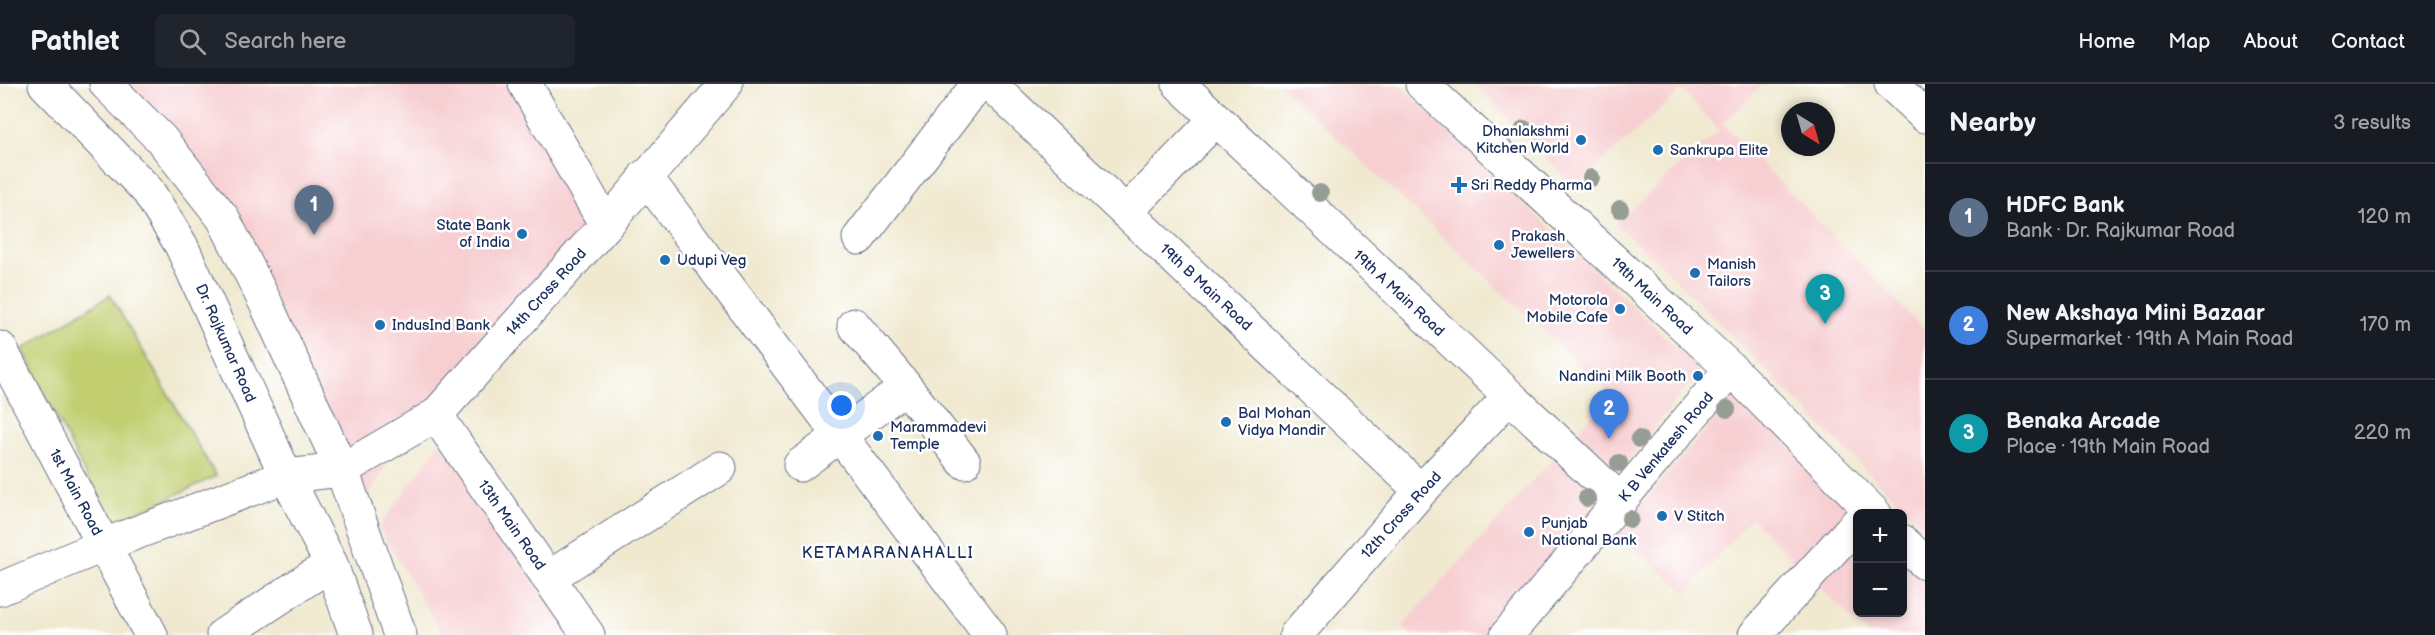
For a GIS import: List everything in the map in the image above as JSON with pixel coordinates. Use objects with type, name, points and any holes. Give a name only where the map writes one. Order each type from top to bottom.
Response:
[{"type":"street","name":"Dr. Rajkumar Road","points":[[45,84],[148,191],[176,236],[286,476],[331,564],[357,635]]},
{"type":"street","points":[[106,84],[161,139],[224,218],[342,470],[400,635]]},
{"type":"street","points":[[525,84],[606,225]]},
{"type":"street","name":"14th Cross Road","points":[[342,470],[436,415],[606,225],[726,84]]},
{"type":"street","points":[[859,238],[978,84]]},
{"type":"street","name":"19th B Main Road","points":[[990,84],[1421,490]]},
{"type":"street","name":"19th A Main Road","points":[[1179,84],[1620,501]]},
{"type":"street","name":"19th Main Road","points":[[1422,84],[1731,369],[1862,509]]},
{"type":"street","points":[[1891,84],[1925,116]]},
{"type":"street","points":[[1126,212],[1216,119]]},
{"type":"street","points":[[645,177],[990,635]]},
{"type":"street","points":[[854,325],[964,462]]},
{"type":"street","name":"1st Main Road","points":[[0,348],[151,635]]},
{"type":"street","name":"K B Venkatesh Road","points":[[1507,635],[1731,369]]},
{"type":"street","points":[[800,465],[906,387]]},
{"type":"street","name":"12th Cross Road","points":[[1296,635],[1421,490],[1509,397]]},
{"type":"street","name":"13th Main Road","points":[[436,415],[588,635]]},
{"type":"street","points":[[548,578],[720,468]]},
{"type":"street","points":[[0,589],[104,545],[286,476],[342,470]]},
{"type":"street","points":[[1755,635],[1853,529]]},
{"type":"street","points":[[1907,546],[1925,563]]},
{"type":"street","points":[[223,635],[331,564]]},
{"type":"shaded area","points":[[119,84],[508,84],[594,222],[413,417],[368,497],[233,212]]},
{"type":"shaded area","points":[[1279,84],[1398,84],[1700,370],[1491,635],[1413,635],[1402,626],[1611,394]]},
{"type":"shaded area","points":[[1475,84],[1763,84],[1723,124],[1925,330],[1925,529],[1666,270],[1615,224],[1719,130],[1682,90],[1574,187]]},
{"type":"shaded area","points":[[1737,393],[1853,510],[1853,617],[1907,617],[1907,563],[1925,581],[1925,635],[1868,635],[1751,518],[1687,593],[1616,534]]},
{"type":"shaded area","points":[[440,442],[577,635],[443,635],[379,528]]},
{"type":"green space","points":[[110,295],[216,476],[111,526],[23,349]]},
{"type":"place","name":"Dhanlakshmi Kitchen World","points":[[1581,140]]},
{"type":"place","name":"Sankrupa Elite","points":[[1658,150]]},
{"type":"place","name":"Sri Reddy Pharma","points":[[1459,185]]},
{"type":"place","name":"State Bank of India","points":[[522,234]]},
{"type":"place","name":"HDFC Bank","points":[[314,235]]},
{"type":"place","name":"Prakash Jewellers","points":[[1499,245]]},
{"type":"place","name":"Udupi Veg","points":[[665,260]]},
{"type":"place","name":"Manish Tailors","points":[[1695,273]]},
{"type":"place","name":"Motorola Mobile Cafe","points":[[1620,309]]},
{"type":"place","name":"Benaka Arcade","points":[[1825,324]]},
{"type":"place","name":"IndusInd Bank","points":[[380,325]]},
{"type":"place","name":"Nandini Milk Booth","points":[[1698,376]]},
{"type":"place","name":"Bal Mohan Vidya Mandir","points":[[1226,422]]},
{"type":"place","name":"Marammadevi Temple","points":[[878,436]]},
{"type":"place","name":"New Akshaya Mini Bazaar","points":[[1609,439]]},
{"type":"place","name":"V Stitch","points":[[1662,516]]},
{"type":"place","name":"Punjab National Bank","points":[[1529,532]]},
{"type":"district","name":"KETAMARANAHALLI","points":[[888,552]]}]
